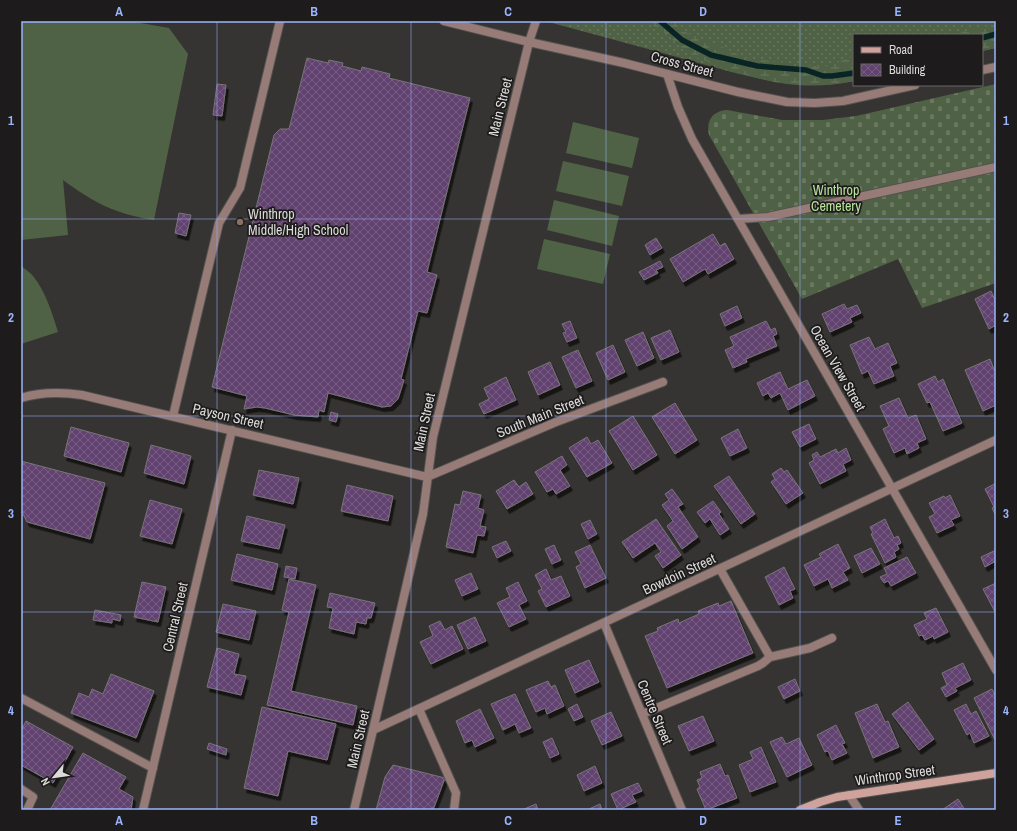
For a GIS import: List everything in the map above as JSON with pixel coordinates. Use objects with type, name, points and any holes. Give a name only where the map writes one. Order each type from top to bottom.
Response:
[{"type":"main road","name":"Winthrop Street","points":[[800,810],[829,799],[848,795],[996,773]]},
{"type":"street","points":[[173,416],[219,223],[240,188],[280,21]]},
{"type":"street","name":"Cross Street","points":[[444,21],[624,63],[754,96],[802,103],[843,101],[910,86]]},
{"type":"street","name":"Main Street","points":[[354,810],[374,730],[423,514],[432,437],[529,42],[536,21]]},
{"type":"street","points":[[983,70],[996,67]]},
{"type":"street","name":"Ocean View Street","points":[[667,74],[687,128],[996,670]]},
{"type":"street","points":[[738,219],[768,217],[996,167]]},
{"type":"street","name":"South Main Street","points":[[427,477],[556,422],[663,382]]},
{"type":"street","name":"Payson Street","points":[[21,398],[39,394],[68,393],[97,398],[427,477]]},
{"type":"street","name":"Central Street","points":[[144,810],[232,430]]},
{"type":"street","name":"Bowdoin Street","points":[[374,730],[996,440]]},
{"type":"street","points":[[720,569],[770,656]]},
{"type":"street","name":"Centre Street","points":[[604,624],[682,810]]},
{"type":"street","points":[[642,714],[758,666],[770,656],[810,648],[832,638]]},
{"type":"street","points":[[21,698],[153,768]]},
{"type":"street","points":[[419,709],[456,793],[454,810]]},
{"type":"street","points":[[21,789],[34,797],[27,810]]},
{"type":"street","points":[[848,795],[859,810]]},
{"type":"green space","points":[[21,21],[129,21],[169,28],[188,54],[154,220],[140,218],[117,211],[95,201],[63,180],[68,235],[21,240]]},
{"type":"green space","points":[[545,21],[996,21],[996,48],[983,51],[983,34],[853,34],[853,81],[810,85],[766,80]]},
{"type":"green space","points":[[642,21],[674,21],[682,31],[725,48],[744,58],[822,67],[853,56],[853,81],[818,86],[783,83],[749,76],[692,56],[662,30]]},
{"type":"green space","points":[[996,24],[996,48],[983,51],[983,34],[952,34]]},
{"type":"green space","name":"Winthrop Cemetery","points":[[996,84],[996,283],[922,308],[898,259],[802,299],[709,135],[708,130],[709,121],[711,118],[717,112],[727,110],[782,120],[823,120],[856,116]]},
{"type":"green space","points":[[573,122],[639,138],[632,168],[566,153]]},
{"type":"green space","points":[[563,161],[629,176],[622,206],[556,191]]},
{"type":"green space","points":[[554,200],[619,216],[612,246],[547,230]]},
{"type":"green space","points":[[544,239],[610,254],[603,284],[537,269]]},
{"type":"green space","points":[[21,266],[32,275],[42,289],[58,332],[21,344]]},
{"type":"building","points":[[307,58],[328,63],[329,60],[343,63],[342,66],[361,71],[362,67],[390,74],[389,78],[470,98],[427,272],[437,275],[427,313],[418,311],[401,379],[404,380],[398,399],[391,406],[382,407],[328,393],[324,412],[319,410],[318,417],[294,415],[257,407],[244,409],[247,396],[212,387],[274,135],[280,129],[289,129]]},
{"type":"building","points":[[217,84],[226,85],[222,116],[213,115]]},
{"type":"building","points":[[179,213],[191,215],[186,236],[175,233]]},
{"type":"building","points":[[713,234],[720,246],[725,243],[734,259],[708,274],[705,269],[683,282],[670,259]]},
{"type":"building","points":[[656,238],[662,248],[650,255],[645,245]]},
{"type":"building","points":[[660,261],[663,267],[656,270],[658,273],[644,280],[639,272]]},
{"type":"building","points":[[991,291],[996,302],[996,325],[989,329],[975,299]]},
{"type":"building","points":[[844,304],[847,309],[857,305],[861,313],[850,318],[852,322],[830,332],[822,314]]},
{"type":"building","points":[[737,306],[742,318],[725,326],[720,314]]},
{"type":"building","points":[[570,321],[577,338],[567,342],[563,333],[566,332],[562,324]]},
{"type":"building","points":[[766,321],[771,330],[775,328],[777,334],[773,336],[777,346],[746,359],[747,362],[733,368],[725,350],[734,346],[730,337]]},
{"type":"building","points":[[670,330],[679,352],[661,360],[651,338]]},
{"type":"building","points":[[643,332],[654,358],[637,366],[625,340]]},
{"type":"building","points":[[869,337],[875,349],[888,343],[897,363],[890,366],[894,376],[874,384],[868,371],[862,374],[850,345]]},
{"type":"building","points":[[613,345],[625,372],[608,380],[596,353]]},
{"type":"building","points":[[578,350],[592,381],[576,388],[562,357]]},
{"type":"building","points":[[990,359],[996,374],[996,405],[983,411],[965,370]]},
{"type":"building","points":[[550,362],[560,385],[538,395],[528,372]]},
{"type":"building","points":[[780,372],[788,389],[807,380],[815,396],[788,410],[780,393],[771,398],[768,393],[763,396],[757,383]]},
{"type":"building","points":[[935,376],[938,382],[943,379],[962,423],[943,431],[930,402],[927,403],[918,384]]},
{"type":"building","points":[[506,377],[516,400],[484,414],[479,404],[489,399],[484,388]]},
{"type":"building","points":[[899,398],[908,418],[916,415],[926,439],[917,443],[919,448],[907,454],[905,448],[894,453],[883,429],[889,426],[880,406]]},
{"type":"building","points":[[675,403],[697,440],[675,454],[652,417]]},
{"type":"building","points":[[331,412],[338,414],[336,422],[329,420]]},
{"type":"building","points":[[633,416],[657,455],[633,470],[609,431]]},
{"type":"building","points":[[809,424],[816,439],[800,447],[792,432]]},
{"type":"building","points":[[71,427],[129,443],[121,472],[64,456]]},
{"type":"building","points":[[738,429],[747,448],[730,456],[721,438]]},
{"type":"building","points":[[587,437],[591,444],[598,440],[612,463],[587,477],[569,448]]},
{"type":"building","points":[[151,445],[191,456],[184,484],[144,473]]},
{"type":"building","points":[[846,448],[851,460],[843,464],[846,471],[820,484],[809,463],[814,460],[812,455],[817,452],[820,457],[836,449],[838,453]]},
{"type":"building","points":[[562,456],[567,465],[560,470],[570,486],[556,494],[553,489],[547,492],[535,472]]},
{"type":"building","points":[[21,461],[105,483],[90,539],[27,522],[21,510]]},
{"type":"building","points":[[781,468],[784,472],[787,470],[803,493],[786,504],[771,482],[775,479],[772,474]]},
{"type":"building","points":[[259,470],[299,478],[293,504],[253,495]]},
{"type":"building","points":[[729,476],[755,514],[741,524],[714,486]]},
{"type":"building","points":[[514,480],[519,487],[526,482],[533,494],[507,509],[496,491]]},
{"type":"building","points":[[996,483],[996,516],[992,508],[994,507],[985,489]]},
{"type":"building","points":[[347,485],[393,496],[388,521],[341,511]]},
{"type":"building","points":[[672,489],[683,504],[678,507],[698,537],[682,549],[667,526],[673,521],[662,505],[669,500],[665,494]]},
{"type":"building","points":[[463,491],[481,495],[478,508],[484,510],[480,526],[486,527],[484,536],[477,535],[473,553],[446,547],[455,504],[460,505]]},
{"type":"building","points":[[950,495],[960,516],[951,520],[954,525],[937,533],[929,517],[935,514],[929,503],[944,496],[945,498]]},
{"type":"building","points":[[150,500],[182,509],[172,544],[140,536]]},
{"type":"building","points":[[713,501],[721,512],[719,514],[729,529],[720,535],[710,519],[705,523],[697,512]]},
{"type":"building","points":[[247,516],[285,525],[279,549],[241,541]]},
{"type":"building","points":[[656,519],[681,555],[663,568],[655,556],[661,552],[655,543],[633,558],[622,542]]},
{"type":"building","points":[[885,519],[894,538],[898,536],[901,543],[897,545],[899,549],[894,552],[896,557],[885,563],[871,534],[873,533],[870,527]]},
{"type":"building","points":[[590,520],[597,534],[588,539],[581,524]]},
{"type":"building","points":[[506,541],[511,551],[497,558],[492,547]]},
{"type":"building","points":[[838,544],[850,568],[843,572],[848,580],[832,588],[828,579],[814,586],[804,565],[821,557],[819,554]]},
{"type":"building","points":[[554,545],[561,560],[552,564],[545,549]]},
{"type":"building","points":[[590,545],[606,578],[585,588],[576,567],[581,564],[575,552]]},
{"type":"building","points":[[871,548],[880,564],[862,573],[854,556]]},
{"type":"building","points":[[996,550],[996,561],[985,567],[981,557]]},
{"type":"building","points":[[237,554],[278,564],[272,590],[231,580]]},
{"type":"building","points":[[907,557],[916,573],[891,586],[888,581],[884,583],[880,577],[887,574],[884,568]]},
{"type":"building","points":[[286,566],[297,568],[295,579],[284,577]]},
{"type":"building","points":[[784,567],[795,589],[790,591],[793,598],[779,605],[765,577]]},
{"type":"building","points":[[546,569],[551,580],[561,576],[570,596],[546,607],[538,591],[542,589],[535,575]]},
{"type":"building","points":[[471,573],[478,589],[462,596],[455,580]]},
{"type":"building","points":[[289,579],[316,585],[291,691],[357,706],[353,725],[267,705],[289,612],[282,610]]},
{"type":"building","points":[[142,582],[166,587],[158,622],[134,617]]},
{"type":"building","points":[[518,582],[527,601],[519,605],[526,619],[509,627],[497,603],[510,597],[506,588]]},
{"type":"building","points":[[996,583],[996,611],[995,612],[983,589]]},
{"type":"building","points":[[330,593],[375,603],[371,618],[367,618],[366,624],[356,622],[354,634],[329,628],[333,608],[327,607]]},
{"type":"building","points":[[731,601],[753,653],[667,688],[645,636],[658,631],[657,628],[678,619],[679,623],[699,614],[698,611],[718,603],[719,606]]},
{"type":"building","points":[[223,604],[256,611],[249,640],[216,632]]},
{"type":"building","points":[[936,608],[948,632],[934,639],[933,636],[925,640],[922,635],[919,636],[914,625],[927,619],[924,613]]},
{"type":"building","points":[[95,610],[121,615],[120,621],[112,619],[112,623],[93,620]]},
{"type":"building","points":[[475,617],[486,641],[468,649],[457,625]]},
{"type":"building","points":[[440,621],[445,630],[452,626],[463,649],[431,664],[420,642],[433,636],[429,626]]},
{"type":"building","points":[[217,648],[239,654],[234,674],[246,676],[241,695],[207,687]]},
{"type":"building","points":[[589,660],[599,682],[575,693],[565,670]]},
{"type":"building","points":[[963,663],[971,680],[955,688],[957,691],[946,697],[941,688],[947,685],[942,673]]},
{"type":"building","points":[[111,674],[154,691],[136,738],[71,713],[79,693],[89,697],[92,689],[103,694]]},
{"type":"building","points":[[795,679],[800,691],[784,699],[778,687]]},
{"type":"building","points":[[548,681],[551,687],[555,685],[564,706],[547,714],[545,708],[536,712],[526,690]]},
{"type":"building","points":[[992,689],[996,697],[995,740],[974,698]]},
{"type":"building","points":[[515,694],[531,728],[519,733],[515,724],[503,730],[491,704]]},
{"type":"building","points":[[908,702],[934,739],[919,750],[892,714]]},
{"type":"building","points":[[577,704],[583,717],[574,721],[568,709]]},
{"type":"building","points":[[877,704],[885,722],[888,721],[899,747],[873,758],[855,713]]},
{"type":"building","points":[[966,704],[971,714],[976,711],[989,736],[974,743],[970,733],[967,735],[954,710]]},
{"type":"building","points":[[262,707],[336,724],[327,760],[288,751],[278,796],[244,788]]},
{"type":"building","points":[[480,709],[494,738],[475,747],[472,740],[465,743],[456,721]]},
{"type":"building","points":[[611,712],[622,736],[602,745],[591,721]]},
{"type":"building","points":[[703,716],[714,741],[689,751],[678,726]]},
{"type":"building","points":[[26,721],[73,747],[53,783],[21,765],[21,731]]},
{"type":"building","points":[[836,725],[845,743],[842,744],[847,753],[832,760],[828,751],[825,752],[817,735]]},
{"type":"building","points":[[782,737],[786,744],[799,738],[812,765],[787,777],[770,742]]},
{"type":"building","points":[[552,738],[559,754],[550,758],[543,742]]},
{"type":"building","points":[[209,743],[227,749],[226,755],[207,749]]},
{"type":"building","points":[[761,747],[776,782],[750,792],[739,765],[753,759],[750,752]]},
{"type":"building","points":[[83,753],[126,777],[119,789],[133,797],[131,810],[50,810]]},
{"type":"building","points":[[720,764],[725,776],[728,775],[737,798],[706,810],[697,789],[700,787],[697,780],[702,778],[700,772]]},
{"type":"building","points":[[393,765],[445,778],[433,810],[376,810],[385,777]]},
{"type":"building","points":[[595,766],[602,783],[584,791],[577,775]]},
{"type":"building","points":[[638,783],[642,791],[632,795],[636,802],[618,810],[611,794]]},
{"type":"building","points":[[958,799],[965,810],[942,810]]},
{"type":"building","points":[[536,804],[538,810],[522,810]]},
{"type":"building","points":[[600,804],[602,810],[587,810]]},
{"type":"waterway","points":[[660,21],[682,40],[711,55],[757,66],[806,70],[823,76],[853,73]]},
{"type":"waterway","points":[[983,38],[996,34]]},
{"type":"place","name":"Winthrop Middle/High School","points":[[240,222]]}]
